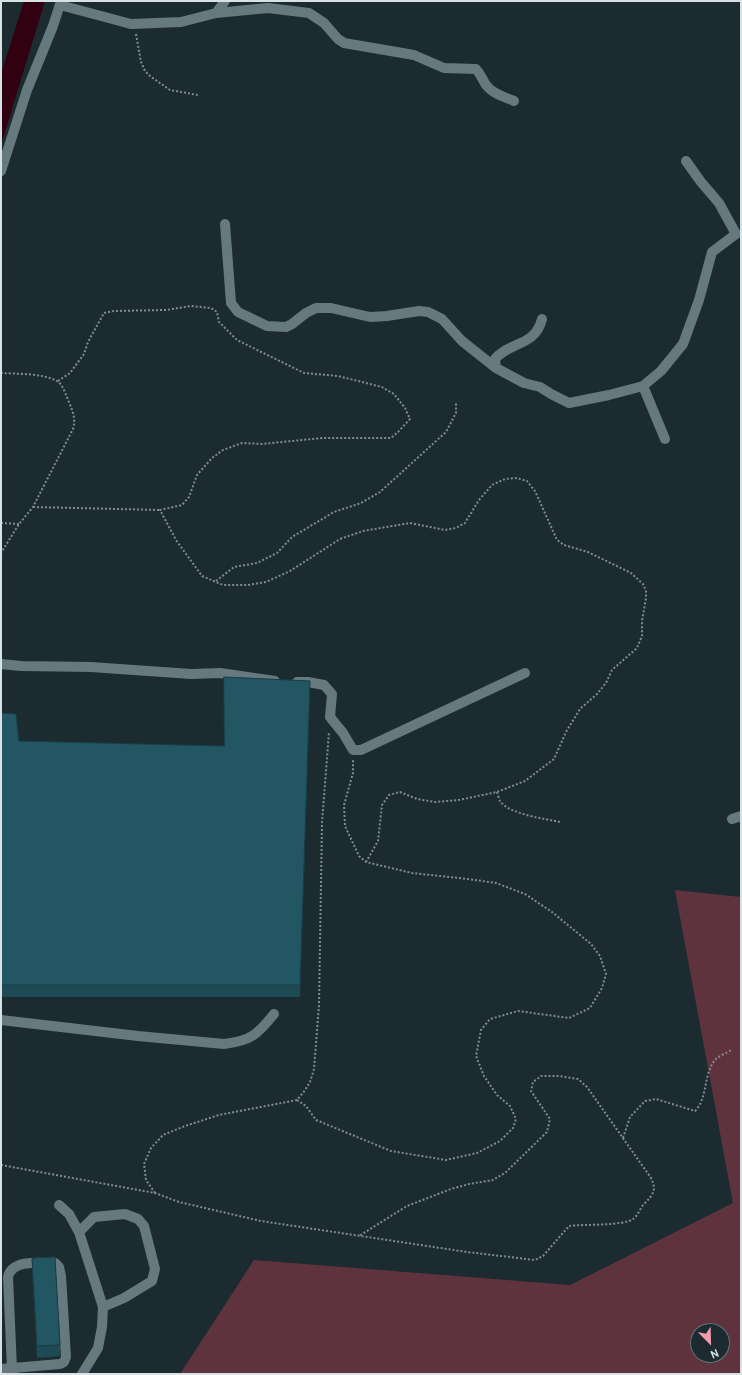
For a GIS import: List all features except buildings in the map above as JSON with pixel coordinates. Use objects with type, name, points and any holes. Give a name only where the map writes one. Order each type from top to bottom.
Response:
[{"type":"street","points":[[216,13],[225,1]]},
{"type":"street","points":[[1,171],[27,90],[54,26],[60,3],[131,24],[181,22],[216,13],[268,8],[309,13],[324,23],[332,30],[338,39],[344,43],[414,55],[444,68],[476,69],[482,76],[485,84],[492,91],[514,101]]},
{"type":"street","points":[[225,224],[231,303],[238,312],[267,326],[286,326],[292,324],[306,312],[316,308],[332,308],[370,317],[419,311],[428,312],[442,319],[462,341],[496,368],[524,383],[540,387],[569,403],[643,386],[660,371],[683,344],[699,300],[712,252],[736,234],[718,202],[686,161]]},
{"type":"street","points":[[496,368],[495,359],[500,353],[519,345],[536,334],[540,328],[542,319]]},
{"type":"street","points":[[643,386],[665,440]]},
{"type":"street","points":[[1,664],[21,666],[91,667],[191,674],[220,674],[279,681],[308,682],[324,685],[332,694],[330,717],[354,750],[361,750],[375,744],[526,673]]},
{"type":"street","points":[[1,1020],[138,1036],[224,1044],[247,1039],[261,1030],[274,1014]]},
{"type":"street","points":[[59,1205],[69,1214],[79,1232],[103,1307],[102,1327],[98,1348],[82,1374]]},
{"type":"street","points":[[79,1232],[94,1217],[125,1214],[138,1219],[144,1226],[154,1269],[152,1281],[124,1298],[103,1307]]},
{"type":"street","points":[[55,1262],[59,1267],[61,1276],[66,1356],[64,1362],[60,1364],[7,1370],[8,1277],[10,1271],[13,1267],[22,1264],[55,1262]]},
{"type":"path","points":[[131,24],[137,36],[141,62],[145,70],[160,84],[170,90],[198,95]]},
{"type":"path","points":[[33,507],[160,510],[182,504],[189,497],[197,475],[212,458],[223,450],[242,443],[262,444],[322,438],[391,438],[410,419],[394,394],[382,387],[338,376],[304,373],[237,340],[219,322],[218,312],[211,308],[191,306],[166,310],[114,311],[104,313],[88,342],[84,354],[70,374],[58,381]]},
{"type":"path","points":[[1,374],[37,375],[58,381],[64,390],[74,415],[75,422],[73,429],[33,507],[1,553]]},
{"type":"path","points":[[216,581],[234,567],[258,563],[277,553],[292,537],[334,512],[361,503],[380,492],[446,432],[456,413],[456,403]]},
{"type":"path","points":[[160,510],[176,540],[202,576],[223,585],[248,585],[266,582],[290,571],[340,539],[363,531],[410,523],[445,530],[456,528],[465,523],[479,500],[492,485],[506,479],[517,478],[527,481],[535,491],[557,540],[564,545],[588,552],[631,573],[643,584],[646,591],[646,598],[642,621],[642,636],[637,648],[612,670],[606,683],[597,694],[580,709],[566,732],[554,759],[525,781],[497,792],[459,800],[435,802],[417,799],[400,792],[389,794],[382,805],[378,841],[366,862]]},
{"type":"path","points":[[1,523],[20,524]]},
{"type":"path","points":[[155,1193],[146,1180],[144,1164],[151,1148],[163,1135],[184,1126],[219,1115],[297,1100],[310,1082],[314,1069],[319,1005],[322,823],[330,717]]},
{"type":"path","points":[[297,1100],[306,1106],[316,1120],[391,1151],[446,1160],[477,1153],[500,1141],[513,1128],[516,1119],[510,1106],[497,1095],[484,1076],[476,1056],[481,1030],[490,1019],[518,1011],[569,1018],[590,1008],[602,988],[606,974],[600,956],[590,944],[552,912],[525,894],[496,883],[412,873],[366,862],[359,856],[345,826],[344,805],[353,774],[354,750]]},
{"type":"path","points":[[497,792],[500,802],[510,808],[537,818],[560,822]]},
{"type":"path","points":[[623,1138],[630,1118],[645,1101],[656,1099],[695,1111],[700,1106],[707,1078],[715,1060],[731,1050]]},
{"type":"path","points":[[1,1165],[155,1193],[179,1202],[261,1221],[359,1236],[467,1252],[535,1260],[543,1256],[569,1226],[624,1223],[634,1218],[640,1208],[652,1196],[654,1186],[623,1138],[587,1087],[578,1079],[559,1076],[541,1076],[533,1082],[531,1090],[550,1119],[547,1132],[506,1173],[493,1180],[450,1189],[407,1206],[359,1236]]},
{"type":"shaded area","points":[[24,1],[45,1],[1,145],[1,74]]},
{"type":"shaded area","points":[[675,890],[741,897],[741,1374],[180,1374],[254,1260],[570,1285],[733,1203]]}]
